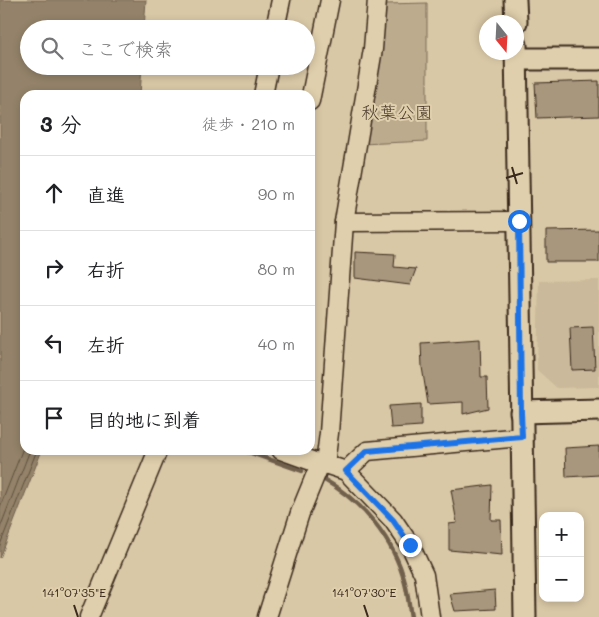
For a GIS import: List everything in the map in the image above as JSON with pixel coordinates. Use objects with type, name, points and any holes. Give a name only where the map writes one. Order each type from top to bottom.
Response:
[{"type":"street","points":[[277,20],[281,0]]},
{"type":"street","points":[[312,90],[330,0]]},
{"type":"street","points":[[377,0],[373,49],[344,222],[329,433],[325,464],[346,471],[393,520],[410,545],[424,575],[430,617]]},
{"type":"street","points":[[515,0],[516,15]]},
{"type":"street","points":[[524,53],[599,59]]},
{"type":"street","points":[[517,60],[525,617]]},
{"type":"street","points":[[265,90],[267,75]]},
{"type":"street","points":[[344,222],[519,221]]},
{"type":"street","points":[[521,412],[599,410]]},
{"type":"street","points":[[346,471],[367,451],[522,437]]},
{"type":"street","points":[[89,617],[156,455]]},
{"type":"street","points":[[267,617],[300,513],[320,464],[295,455]]},
{"type":"shaded area","points":[[599,280],[599,387],[557,388],[537,370],[539,281]]},
{"type":"green space","name":"秋葉公園","points":[[427,3],[427,141],[362,144],[385,4]]},
{"type":"water","points":[[0,0],[146,0],[145,20],[20,20],[20,75],[141,75],[140,90],[20,90],[20,455],[40,455],[0,558]]},
{"type":"building","points":[[599,81],[599,116],[537,118],[535,83]]},
{"type":"building","points":[[599,230],[599,262],[546,262],[546,231]]},
{"type":"building","points":[[355,252],[395,254],[394,267],[416,269],[410,285],[355,278]]},
{"type":"building","points":[[593,327],[595,369],[572,370],[570,328]]},
{"type":"building","points":[[480,339],[481,377],[487,377],[488,408],[463,414],[463,402],[428,404],[422,367],[421,343]]},
{"type":"building","points":[[421,404],[421,426],[391,428],[389,406]]},
{"type":"building","points":[[599,446],[599,475],[566,477],[565,448]]},
{"type":"building","points":[[492,485],[491,520],[501,520],[502,555],[449,550],[449,524],[457,523],[451,490]]},
{"type":"building","points":[[495,590],[496,609],[455,611],[450,594]]},
{"type":"waterway","points":[[257,455],[302,471]]},
{"type":"waterway","points":[[323,479],[351,498],[385,537],[400,567],[406,587],[411,617]]},
{"type":"route","points":[[410,545],[393,520],[346,471],[367,451],[522,437],[519,221]]}]
